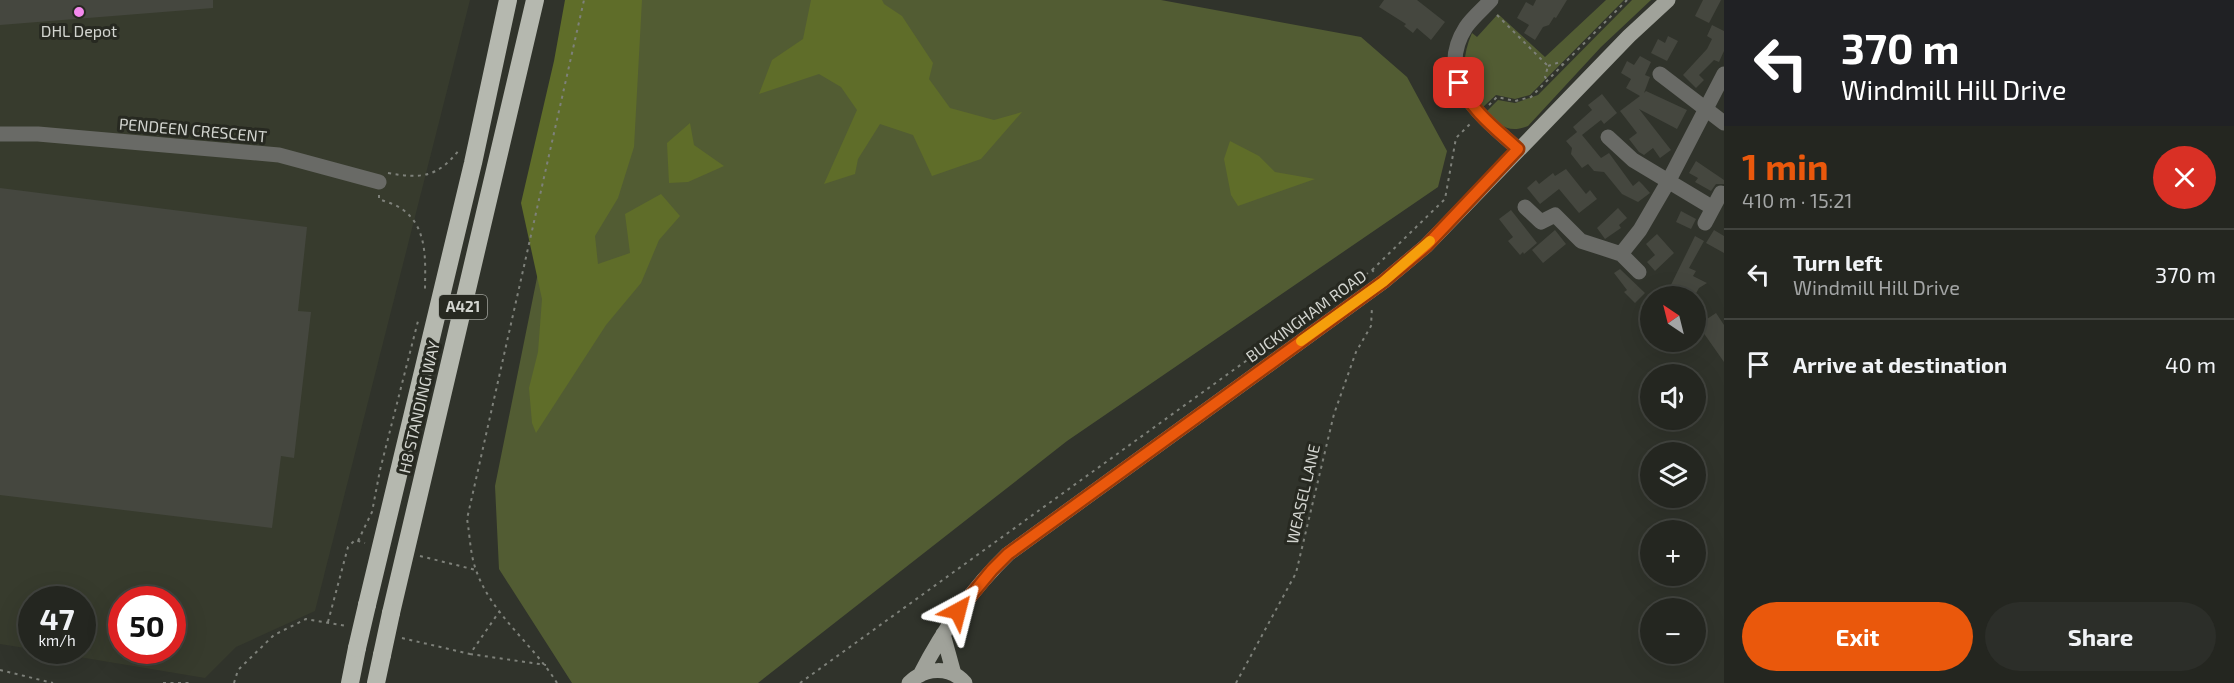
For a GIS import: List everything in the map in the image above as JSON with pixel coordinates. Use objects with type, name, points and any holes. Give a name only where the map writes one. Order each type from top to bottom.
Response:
[{"type":"highway","name":"H8 STANDING WAY","points":[[350,683],[379,546],[472,164],[508,0]]},
{"type":"highway","name":"H8 STANDING WAY","points":[[376,683],[536,0]]},
{"type":"main road","name":"BUCKINGHAM ROAD","points":[[915,679],[943,634],[977,587],[1008,554],[1383,282],[1426,246],[1518,149],[1668,0]]},
{"type":"main road","points":[[943,634],[960,679]]},
{"type":"main road","points":[[915,679],[937,670],[960,679]]},
{"type":"street","points":[[1486,5],[1467,27],[1458,45],[1456,63],[1459,83],[1467,101],[1479,115],[1518,149]]},
{"type":"street","points":[[1660,74],[1724,123]]},
{"type":"street","points":[[1621,254],[1640,230],[1668,182],[1724,74]]},
{"type":"street","name":"PENDEEN CRESCENT","points":[[0,134],[38,134],[279,155],[380,177]]},
{"type":"street","points":[[1608,137],[1633,160],[1713,208]]},
{"type":"street","points":[[1705,223],[1720,193]]},
{"type":"street","points":[[1525,207],[1541,222],[1555,215],[1581,241],[1621,254],[1639,272]]},
{"type":"path","points":[[557,683],[546,665],[499,612],[476,570],[467,519],[584,0]]},
{"type":"path","points":[[1486,5],[1548,66]]},
{"type":"path","points":[[1548,66],[1560,62],[1563,65]]},
{"type":"path","points":[[1548,66],[1545,77],[1548,81]]},
{"type":"path","points":[[425,292],[424,240],[415,224],[402,209],[379,200],[380,177],[431,174],[447,166],[460,149]]},
{"type":"path","points":[[800,683],[1372,270],[1377,276]]},
{"type":"path","name":"WEASEL LANE","points":[[1236,683],[1296,573],[1334,414],[1356,352],[1371,326],[1372,303]]},
{"type":"path","points":[[358,541],[372,512],[380,470],[419,315]]},
{"type":"path","points":[[328,622],[348,548],[355,540],[379,546]]},
{"type":"path","points":[[405,552],[476,570]]},
{"type":"path","points":[[470,654],[546,665]]},
{"type":"path","points":[[0,670],[53,683]]},
{"type":"path","points":[[163,683],[192,683]]},
{"type":"shaded area","points":[[0,0],[470,0],[315,611],[236,647],[205,678],[121,664],[186,664],[186,586],[108,586],[108,662],[96,660],[96,586],[18,586],[18,647],[0,644]]},
{"type":"green space","points":[[565,0],[642,0],[634,147],[618,198],[595,236],[598,264],[630,253],[625,214],[661,194],[680,216],[659,240],[641,283],[606,325],[536,433],[532,423],[529,388],[538,352],[542,299],[521,203],[554,61]]},
{"type":"green space","points":[[593,0],[1161,0],[1361,37],[1407,77],[1447,151],[1438,187],[1067,441],[758,683],[572,683],[499,569],[495,486]]},
{"type":"green space","points":[[811,0],[882,0],[884,4],[902,16],[933,63],[929,79],[950,108],[994,120],[1022,112],[981,159],[932,176],[913,135],[880,124],[858,159],[855,174],[824,184],[857,110],[841,87],[819,74],[759,94],[772,60],[803,39]]},
{"type":"green space","points":[[1606,0],[1624,0],[1530,95],[1515,99],[1496,95],[1482,108],[1470,90],[1465,72],[1466,53],[1472,33],[1477,37],[1498,14],[1545,57]]},
{"type":"green space","points":[[1632,0],[1651,0],[1601,47],[1528,126],[1509,129],[1486,112],[1498,100],[1515,103],[1538,95]]},
{"type":"green space","points":[[690,123],[694,145],[724,166],[688,182],[669,183],[667,143]]},
{"type":"green space","points":[[1230,141],[1259,156],[1275,172],[1315,179],[1238,206],[1231,195],[1224,159]]},
{"type":"building","name":"DHL Depot","points":[[0,0],[213,0],[213,8],[0,25]]},
{"type":"building","points":[[1384,0],[1417,0],[1445,22],[1431,40],[1417,28],[1413,33],[1404,26],[1406,24],[1379,7]]},
{"type":"building","points":[[1536,0],[1567,0],[1556,18],[1554,17],[1549,25],[1543,27],[1535,40],[1524,33],[1529,25],[1517,18],[1526,2],[1533,6]]},
{"type":"building","points":[[1703,0],[1721,0],[1709,23],[1695,16]]},
{"type":"building","points":[[1712,25],[1724,31],[1724,51],[1719,62],[1714,60],[1699,75],[1704,80],[1696,88],[1683,75],[1707,49],[1712,39],[1707,36]]},
{"type":"building","points":[[1668,36],[1678,41],[1667,61],[1651,53],[1658,39],[1665,43]]},
{"type":"building","points":[[1640,56],[1651,62],[1645,75],[1650,77],[1644,93],[1646,91],[1687,110],[1677,129],[1639,109],[1671,150],[1660,158],[1653,148],[1644,155],[1639,152],[1629,139],[1637,133],[1620,111],[1640,96],[1626,88],[1631,79],[1621,73],[1627,61],[1634,65]]},
{"type":"building","points":[[1602,94],[1617,113],[1604,124],[1601,120],[1582,135],[1601,158],[1609,153],[1633,186],[1639,181],[1650,193],[1638,202],[1622,194],[1604,172],[1594,171],[1588,164],[1582,168],[1571,154],[1572,148],[1566,141],[1577,132],[1573,127],[1592,110],[1588,105]]},
{"type":"building","points":[[1696,161],[1724,180],[1724,184],[1716,184],[1711,191],[1695,182],[1698,178],[1689,173]]},
{"type":"building","points":[[1566,169],[1586,194],[1590,190],[1597,199],[1579,213],[1559,189],[1540,204],[1527,188],[1536,180],[1539,184],[1553,173],[1555,176]]},
{"type":"building","points":[[0,188],[307,227],[298,311],[311,312],[294,458],[281,456],[272,528],[0,495]]},
{"type":"building","points":[[1618,208],[1627,218],[1619,225],[1621,228],[1605,239],[1597,228]]},
{"type":"building","points":[[1511,210],[1537,243],[1520,255],[1508,241],[1513,237],[1499,219]]},
{"type":"building","points":[[1681,211],[1696,219],[1691,229],[1676,222]]},
{"type":"building","points":[[1555,230],[1566,244],[1543,263],[1532,250]]},
{"type":"building","points":[[1714,230],[1724,236],[1724,253],[1706,243]]},
{"type":"building","points":[[1657,234],[1674,253],[1655,271],[1647,262],[1655,255],[1646,244]]},
{"type":"building","points":[[1695,236],[1704,241],[1689,268],[1696,271],[1693,276],[1707,283],[1702,286],[1670,286]]},
{"type":"building","points":[[1620,269],[1640,288],[1640,298],[1635,303],[1624,292],[1627,290],[1614,273]]},
{"type":"building","points":[[1716,313],[1724,325],[1724,362],[1706,336],[1706,320]]},
{"type":"slow traffic","points":[[1301,341],[1383,282],[1430,241]]},
{"type":"place","name":"DHL Depot","points":[[79,12]]},
{"type":"route","points":[[958,611],[1008,554],[1383,282],[1426,246],[1518,149],[1479,115],[1467,101],[1459,83]]}]
